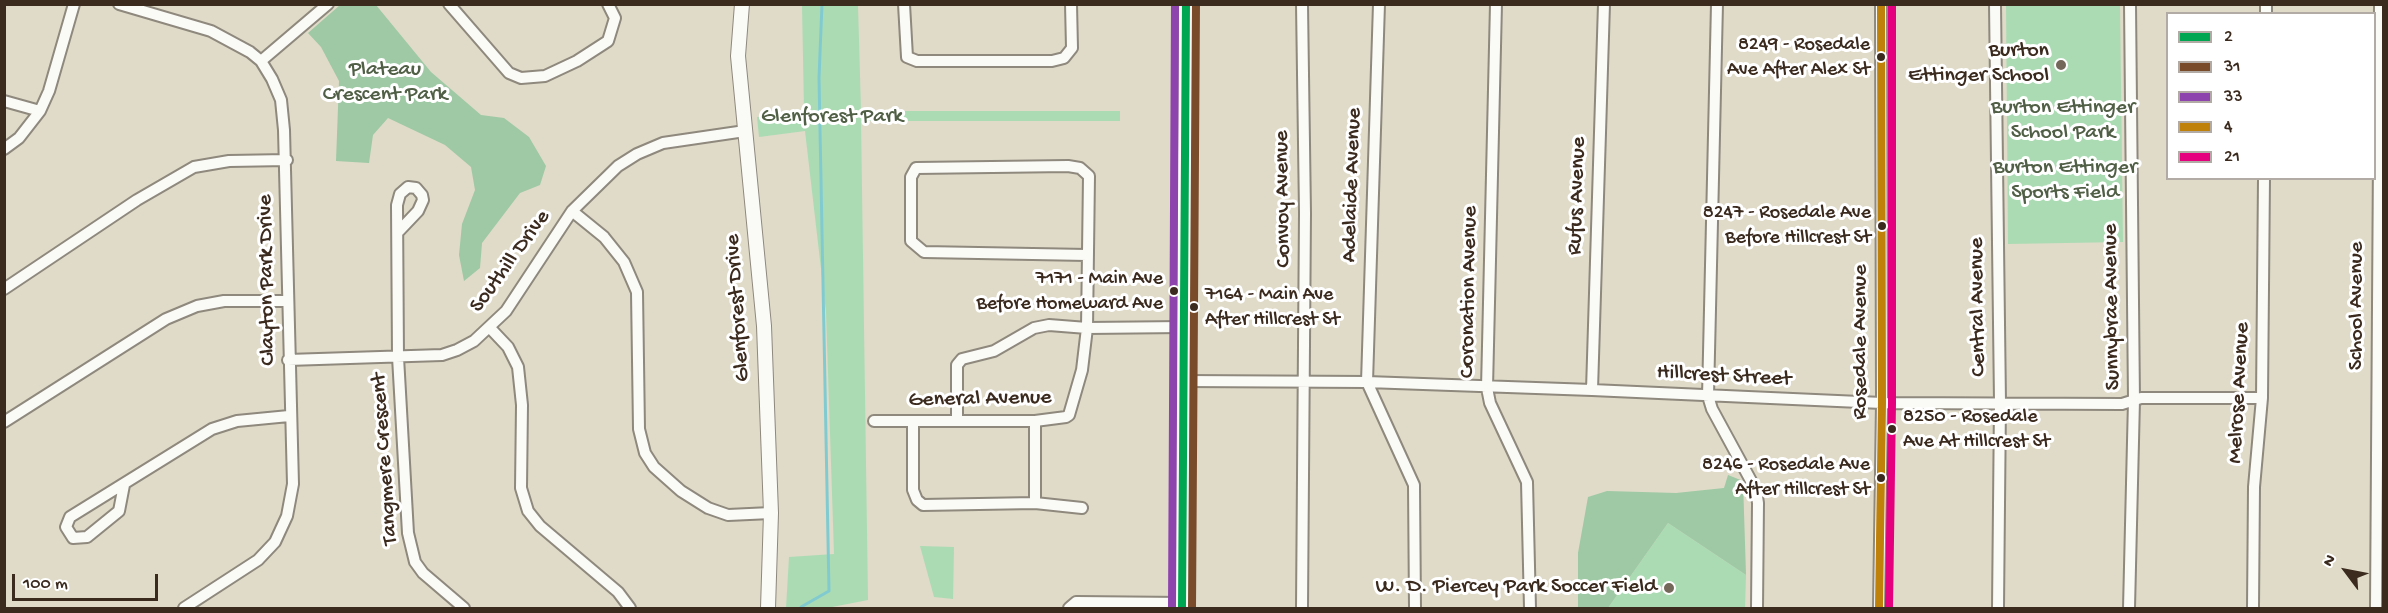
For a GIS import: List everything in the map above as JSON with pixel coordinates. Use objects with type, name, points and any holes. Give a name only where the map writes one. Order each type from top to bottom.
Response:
[{"type":"street","points":[[4,149],[19,138],[40,111],[49,91],[74,4]]},
{"type":"street","name":"Clayton Park Drive","points":[[119,4],[229,38],[261,61],[281,100],[287,160],[288,360],[293,484],[287,516],[281,531],[258,560],[184,609]]},
{"type":"street","points":[[261,61],[328,4]]},
{"type":"street","points":[[449,4],[509,73],[521,78],[545,76],[577,61],[608,41],[615,18],[608,4]]},
{"type":"street","name":"Glenforest Drive","points":[[742,4],[738,56],[764,326],[771,513],[768,609]]},
{"type":"street","points":[[904,4],[907,57],[917,61],[1052,61],[1064,58],[1072,48],[1071,4]]},
{"type":"street","points":[[1069,609],[1076,602],[1182,606],[1186,4]]},
{"type":"street","name":"Convoy Avenue","points":[[1302,4],[1304,382],[1302,609]]},
{"type":"street","name":"Adelaide Avenue","points":[[1379,4],[1367,382],[1414,485],[1415,609]]},
{"type":"street","name":"Coronation Avenue","points":[[1496,4],[1487,388],[1490,402],[1527,482],[1530,609]]},
{"type":"street","name":"Rufus Avenue","points":[[1592,390],[1604,4]]},
{"type":"street","points":[[1717,4],[1708,396],[1712,409],[1756,490],[1758,503],[1757,609]]},
{"type":"street","name":"Rosedale Avenue","points":[[1879,609],[1881,4]]},
{"type":"street","name":"Central Avenue","points":[[1995,4],[2000,402],[1998,609]]},
{"type":"street","name":"Sunnybrae Avenue","points":[[2130,4],[2133,400],[2130,609]]},
{"type":"street","name":"School Avenue","points":[[2376,609],[2380,4]]},
{"type":"street","points":[[4,101],[40,111]]},
{"type":"street","name":"Southill Drive","points":[[288,360],[442,355],[474,341],[506,311],[572,211],[602,179],[637,154],[663,143],[745,131]]},
{"type":"street","points":[[4,289],[137,200],[194,167],[229,161],[287,160]]},
{"type":"street","points":[[1087,255],[924,252],[910,241],[911,177],[916,168],[927,166],[1068,166],[1080,168],[1089,176],[1087,328]]},
{"type":"street","name":"Melrose Avenue","points":[[2253,609],[2254,487],[2262,398],[2264,180]]},
{"type":"street","points":[[572,211],[604,237],[624,262],[637,292],[639,429],[645,453],[681,491],[708,508],[728,515],[771,513]]},
{"type":"street","name":"Tangmere Crescent","points":[[399,231],[399,357],[410,547],[415,562],[423,573],[464,609]]},
{"type":"street","points":[[4,422],[166,319],[197,306],[224,301],[287,301]]},
{"type":"street","points":[[957,420],[957,365],[962,359],[994,351],[1034,328],[1049,325],[1087,328],[1183,327]]},
{"type":"street","points":[[490,328],[508,347],[518,367],[522,405],[521,488],[528,512],[540,526],[618,592],[630,609]]},
{"type":"street","name":"General Avenue","points":[[874,421],[1035,421],[1069,415],[1082,370],[1087,328]]},
{"type":"street","name":"Hillcrest Street","points":[[1184,381],[1367,382],[1881,403],[2122,404],[2141,398],[2262,398]]},
{"type":"street","points":[[124,484],[119,511],[87,537],[73,538],[66,527],[70,518],[124,484],[212,429],[237,421],[290,416]]},
{"type":"street","points":[[913,421],[913,490],[917,500],[923,505],[1035,503],[1082,508]]},
{"type":"street","points":[[1035,421],[1035,503]]},
{"type":"green space","name":"Plateau Crescent Park","points":[[340,5],[376,5],[431,72],[481,115],[504,118],[529,137],[546,166],[540,185],[520,193],[482,243],[480,268],[464,281],[459,255],[462,224],[475,190],[471,167],[445,145],[388,118],[373,135],[369,163],[336,161],[339,81],[321,47],[308,33]]},
{"type":"green space","name":"Glenforest Park","points":[[802,5],[858,5],[861,111],[1120,111],[1120,121],[861,121],[868,600],[827,608],[786,608],[789,557],[834,554],[826,312],[805,131],[759,137],[757,117],[804,111]]},
{"type":"green space","name":"Burton Ettinger School Park","points":[[2006,5],[2120,5],[2123,242],[2008,244]]},
{"type":"green space","points":[[1728,475],[1743,481],[1746,575],[1668,523],[1608,608],[1578,608],[1578,553],[1588,497],[1607,491],[1676,493],[1724,488]]},
{"type":"green space","points":[[1668,523],[1746,575],[1745,608],[1608,608]]},
{"type":"green space","points":[[920,546],[954,547],[953,599],[934,597]]},
{"type":"waterway","points":[[801,607],[829,591],[819,78],[822,4]]},
{"type":"transit line","name":"33","points":[[1172,608],[1175,4]]},
{"type":"transit line","name":"2","points":[[1182,608],[1186,4]]},
{"type":"transit line","name":"31","points":[[1192,608],[1196,4]]},
{"type":"transit line","name":"4","points":[[1879,608],[1882,403],[1881,4]]},
{"type":"transit line","name":"21","points":[[1889,608],[1892,403],[1892,4]]},
{"type":"place","name":"8249 - Rosedale Ave After Alex St","points":[[1881,57]]},
{"type":"place","name":"Burton Ettinger School","points":[[2061,65]]},
{"type":"place","name":"8247 - Rosedale Ave Before Hillcrest St","points":[[1882,226]]},
{"type":"place","name":"7171 - Main Ave Before Homeward Ave","points":[[1174,291]]},
{"type":"place","name":"7164 - Main Ave After Hillcrest St","points":[[1194,307]]},
{"type":"place","name":"8250 - Rosedale Ave At Hillcrest St","points":[[1892,429]]},
{"type":"place","name":"8246 - Rosedale Ave After Hillcrest St","points":[[1881,478]]},
{"type":"place","name":"W. D. Piercey Park Soccer Field","points":[[1669,588]]},
{"type":"park label","name":"Burton Ettinger Sports Field","points":[[2065,182]]}]
